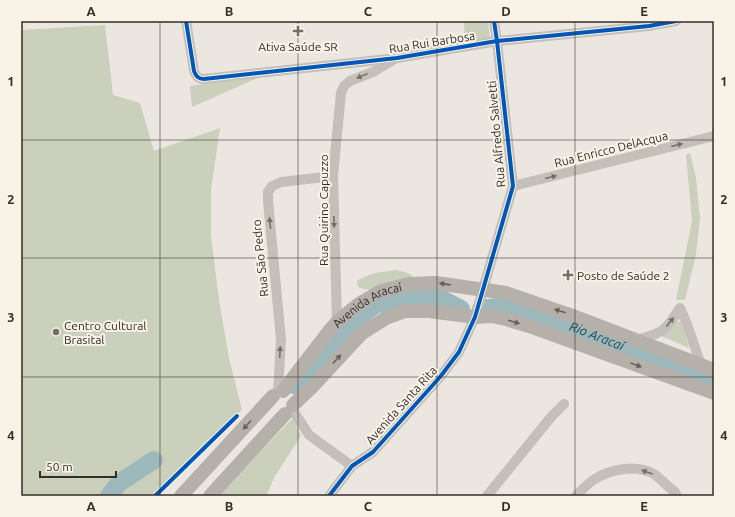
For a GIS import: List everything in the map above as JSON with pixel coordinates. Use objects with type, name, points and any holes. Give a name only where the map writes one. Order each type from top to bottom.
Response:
[{"type":"main road","name":"Avenida Aracaí","points":[[181,496],[278,393],[337,322],[359,304],[381,291],[408,284],[436,283],[467,287],[483,293],[506,293],[573,316],[708,368]]},
{"type":"main road","name":"Avenida Aracaí","points":[[210,496],[362,333],[386,318],[405,311],[429,310],[491,316],[506,319],[714,393]]},
{"type":"main road","points":[[287,392],[294,401],[290,409],[281,414],[274,411],[271,404],[278,393],[287,392]]},
{"type":"main road","points":[[193,484],[205,496]]},
{"type":"street","name":"Rua Rui Barbosa","points":[[186,21],[194,71],[198,78],[204,79],[397,58],[497,41],[676,21]]},
{"type":"street","name":"Rua Alfredo Salvetti","points":[[476,315],[514,186],[494,21]]},
{"type":"street","name":"Rua Quirino Capuzzo","points":[[337,322],[333,176],[339,100],[344,86],[350,81],[372,72],[397,58]]},
{"type":"street","name":"Rua Enricco DelAcqua","points":[[514,186],[714,136]]},
{"type":"street","name":"Rua São Pedro","points":[[278,393],[281,340],[268,192],[272,186],[280,182],[333,176]]},
{"type":"street","points":[[637,340],[664,329],[680,308],[708,368]]},
{"type":"street","name":"Avenida Santa Rita","points":[[329,496],[352,466],[373,452],[440,377],[460,352],[476,315]]},
{"type":"street","points":[[487,496],[551,417],[564,404]]},
{"type":"street","points":[[290,409],[309,435],[352,466]]},
{"type":"street","points":[[579,495],[594,479],[614,470],[634,469],[646,471],[655,475],[675,492],[677,496]]},
{"type":"green space","points":[[464,21],[488,21],[490,40],[465,44]]},
{"type":"green space","points":[[105,25],[113,95],[140,103],[154,151],[220,128],[211,190],[211,236],[219,300],[229,358],[242,410],[153,496],[21,496],[21,30]]},
{"type":"green space","points":[[267,74],[192,107],[190,86]]},
{"type":"green space","points":[[690,153],[696,178],[700,218],[696,255],[685,300],[676,300],[692,221],[686,155]]},
{"type":"green space","points":[[396,270],[413,276],[372,290],[358,287],[357,281],[366,276]]},
{"type":"green space","points":[[678,321],[682,323],[689,348],[661,336]]},
{"type":"green space","points":[[293,418],[301,436],[275,476],[266,496],[217,496]]},
{"type":"waterway","name":"Rio Aracaí","points":[[294,385],[350,323],[375,305],[404,296],[436,296],[461,309]]},
{"type":"waterway","name":"Rio Aracaí","points":[[481,309],[508,306],[575,327],[709,379]]},
{"type":"waterway","name":"Rio Aracaí","points":[[109,496],[119,483],[154,460]]},
{"type":"cycle path","points":[[186,21],[194,71],[198,77],[204,79],[397,58],[497,41],[649,26],[676,21]]},
{"type":"cycle path","points":[[329,496],[352,466],[373,452],[440,377],[459,352],[475,317],[513,186],[494,21]]},
{"type":"cycle path","points":[[155,496],[237,416]]},
{"type":"place","name":"Ativa Saúde SR","points":[[298,31]]},
{"type":"place","name":"Posto de Saúde 2","points":[[568,275]]},
{"type":"place","name":"Centro Cultural Brasital","points":[[56,332]]}]
